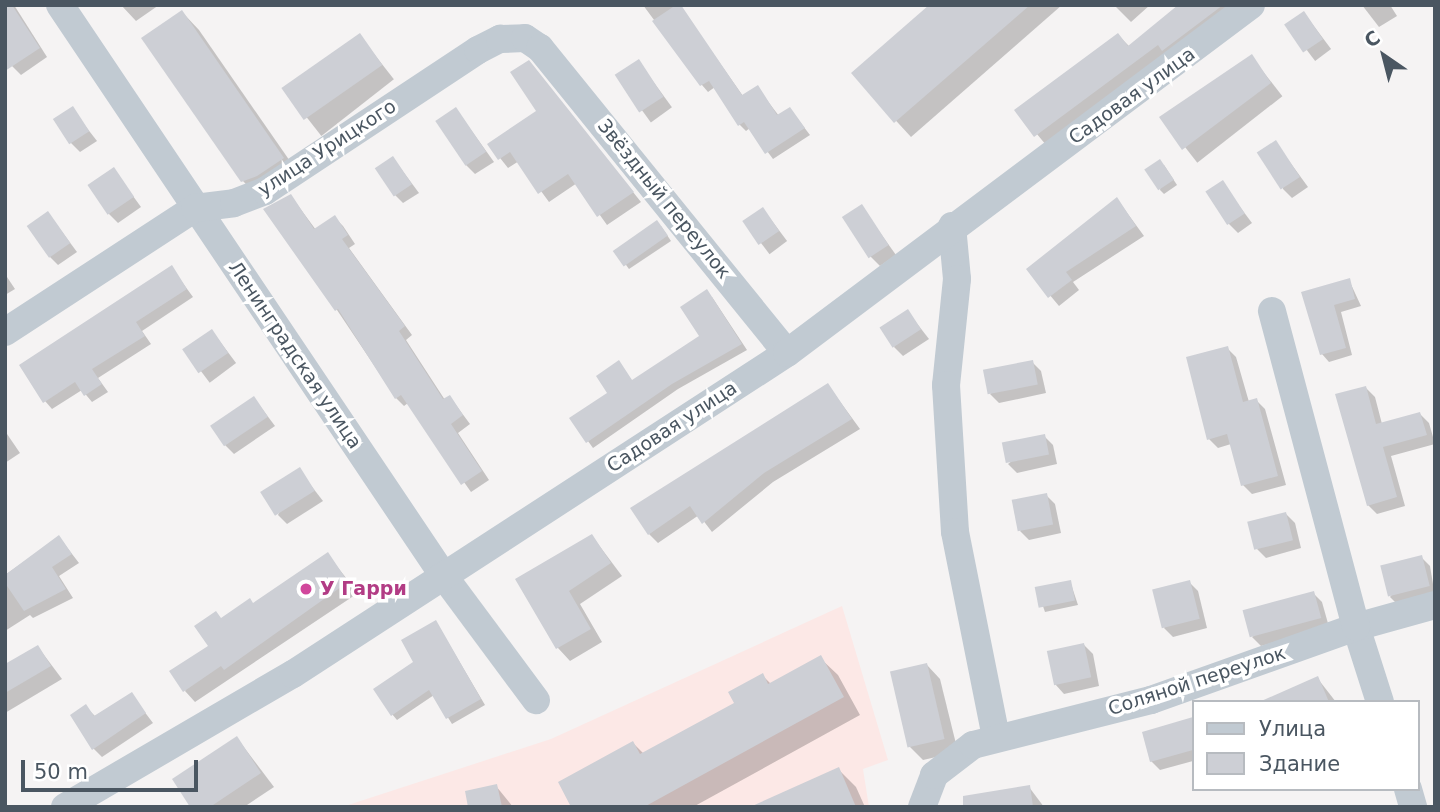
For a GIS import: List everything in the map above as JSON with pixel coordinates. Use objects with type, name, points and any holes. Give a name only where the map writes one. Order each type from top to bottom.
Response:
[{"type":"street","name":"Ленинградская улица","points":[[60,5],[443,575],[536,700]]},
{"type":"street","name":"Садовая улица","points":[[65,807],[293,674],[787,353],[1251,5]]},
{"type":"street","name":"улица Урицкого","points":[[5,332],[195,208],[234,203],[265,191],[500,39],[525,38],[540,48]]},
{"type":"street","name":"Звёздный переулок","points":[[540,48],[787,353]]},
{"type":"street","points":[[953,226],[957,279],[946,385],[955,532],[996,738]]},
{"type":"street","points":[[1272,311],[1356,627],[1379,700]]},
{"type":"street","name":"Соляной переулок","points":[[922,807],[934,775],[973,745],[1151,700],[1356,627],[1435,605]]},
{"type":"shaded area","points":[[842,606],[888,760],[863,769],[869,807],[342,807],[551,739]]},
{"type":"building","points":[[5,5],[12,5],[40,48],[5,71]]},
{"type":"building","points":[[676,5],[681,5],[742,95],[758,85],[777,115],[790,107],[805,128],[765,154],[744,122],[738,126],[709,81],[700,86],[652,21]]},
{"type":"building","points":[[929,5],[1030,5],[894,123],[851,73]]},
{"type":"building","points":[[1178,5],[1223,5],[1162,51],[1158,45],[1034,137],[1014,110],[1118,33],[1128,46]]},
{"type":"building","points":[[182,10],[284,158],[257,176],[241,182],[141,38]]},
{"type":"building","points":[[1304,11],[1323,39],[1303,53],[1284,24]]},
{"type":"building","points":[[360,33],[382,65],[304,120],[281,88]]},
{"type":"building","points":[[1252,54],[1271,83],[1182,150],[1159,117]]},
{"type":"building","points":[[639,59],[664,97],[639,113],[615,75]]},
{"type":"building","points":[[529,60],[634,192],[597,217],[568,174],[538,194],[510,152],[498,160],[487,144],[536,111],[510,72]]},
{"type":"building","points":[[73,106],[89,131],[69,144],[53,119]]},
{"type":"building","points":[[456,107],[486,152],[465,166],[435,121]]},
{"type":"building","points":[[1276,140],[1300,177],[1281,189],[1257,153]]},
{"type":"building","points":[[393,156],[412,184],[394,196],[375,168]]},
{"type":"building","points":[[1160,159],[1174,180],[1158,190],[1144,170]]},
{"type":"building","points":[[114,167],[134,197],[108,215],[87,185]]},
{"type":"building","points":[[1223,180],[1245,214],[1227,225],[1205,191]]},
{"type":"building","points":[[291,194],[314,229],[335,215],[348,235],[342,239],[405,326],[399,331],[443,399],[450,395],[463,415],[451,424],[482,471],[461,485],[401,395],[395,399],[338,309],[335,311],[263,209]]},
{"type":"building","points":[[1117,197],[1136,226],[1066,272],[1072,280],[1048,298],[1026,269]]},
{"type":"building","points":[[862,204],[889,245],[869,258],[842,217]]},
{"type":"building","points":[[763,207],[779,231],[758,245],[742,221]]},
{"type":"building","points":[[48,211],[70,243],[49,258],[27,226]]},
{"type":"building","points":[[657,220],[668,236],[624,267],[613,251]]},
{"type":"building","points":[[172,265],[187,289],[136,322],[145,336],[92,369],[102,384],[84,396],[75,382],[43,403],[19,365]]},
{"type":"building","points":[[1350,278],[1355,299],[1334,305],[1346,348],[1320,355],[1301,292]]},
{"type":"building","points":[[707,289],[742,344],[672,384],[586,443],[569,418],[607,393],[596,376],[619,360],[632,380],[699,336],[680,307]]},
{"type":"building","points":[[908,309],[921,329],[893,348],[879,328]]},
{"type":"building","points":[[212,329],[228,353],[198,373],[182,349]]},
{"type":"building","points":[[1228,346],[1243,402],[1257,398],[1278,476],[1241,486],[1227,434],[1207,440],[1186,357]]},
{"type":"building","points":[[1033,360],[1038,385],[988,394],[983,370]]},
{"type":"building","points":[[828,383],[852,419],[764,473],[702,524],[690,506],[648,535],[630,508]]},
{"type":"building","points":[[1366,386],[1376,424],[1420,412],[1427,435],[1383,447],[1397,497],[1367,506],[1335,394]]},
{"type":"building","points":[[254,396],[268,417],[224,446],[210,426]]},
{"type":"building","points":[[1045,434],[1049,455],[1006,463],[1002,442]]},
{"type":"building","points":[[300,467],[315,491],[275,516],[260,492]]},
{"type":"building","points":[[1047,493],[1053,524],[1018,531],[1012,500]]},
{"type":"building","points":[[1286,512],[1293,540],[1254,550],[1247,522]]},
{"type":"building","points":[[592,534],[611,563],[569,591],[591,629],[556,649],[515,579]]},
{"type":"building","points":[[59,535],[72,554],[52,567],[66,589],[24,611],[5,583],[5,575]]},
{"type":"building","points":[[328,552],[348,582],[224,670],[221,666],[183,692],[169,671],[208,646],[194,626],[216,611],[221,618],[250,598],[253,603]]},
{"type":"building","points":[[1422,555],[1430,586],[1388,596],[1380,565]]},
{"type":"building","points":[[1071,580],[1075,601],[1039,608],[1035,587]]},
{"type":"building","points":[[1190,580],[1200,619],[1162,628],[1152,589]]},
{"type":"building","points":[[1314,591],[1321,618],[1250,637],[1243,610]]},
{"type":"building","points":[[436,620],[481,699],[446,719],[429,690],[391,716],[373,689],[413,662],[401,640]]},
{"type":"building","points":[[1084,643],[1091,677],[1054,685],[1047,651]]},
{"type":"building","points":[[38,645],[51,666],[5,693],[5,664]]},
{"type":"building","points":[[821,655],[844,697],[644,807],[571,807],[558,782],[633,741],[640,754],[734,703],[728,692],[763,673],[768,684]]},
{"type":"building","points":[[927,663],[945,739],[908,748],[890,672]]},
{"type":"building","points":[[1318,676],[1328,700],[1264,700]]},
{"type":"building","points":[[132,692],[146,713],[92,750],[70,715],[86,704],[94,716]]},
{"type":"building","points":[[1192,717],[1192,750],[1150,762],[1142,732]]},
{"type":"building","points":[[237,736],[261,773],[210,807],[190,807],[172,779]]},
{"type":"building","points":[[839,767],[856,807],[750,807]]},
{"type":"building","points":[[497,784],[502,807],[468,807],[465,791]]},
{"type":"building","points":[[1030,785],[1033,807],[963,807],[963,796]]},
{"type":"place","name":"У Гарри","points":[[306,589]]}]
